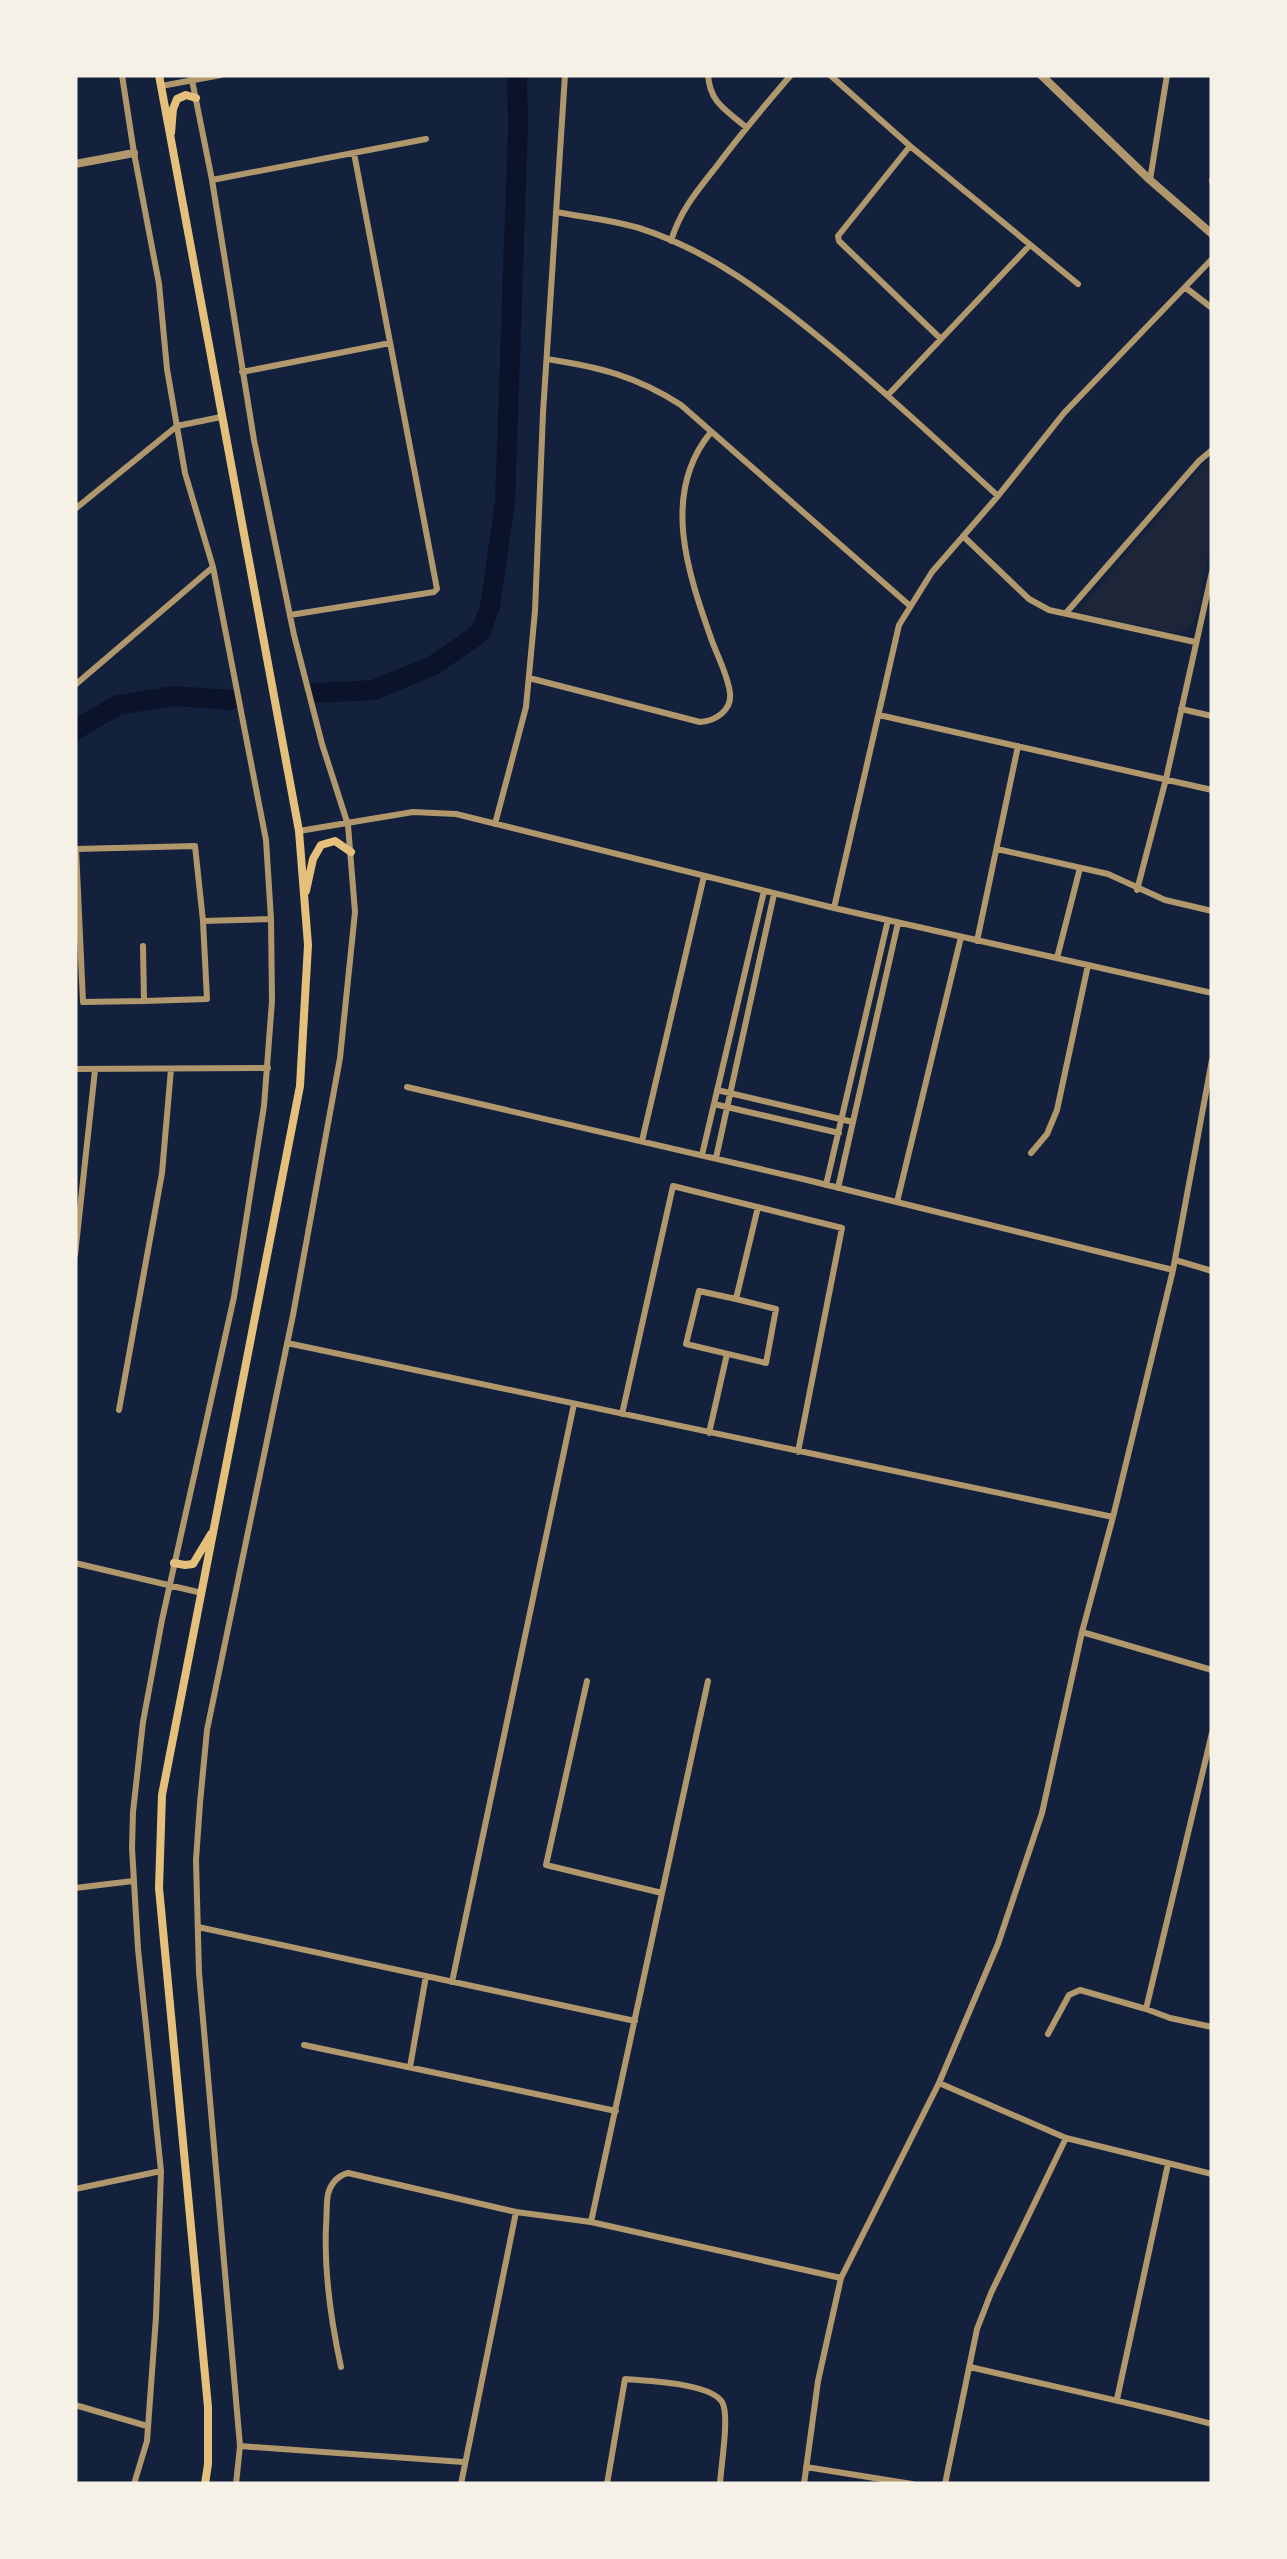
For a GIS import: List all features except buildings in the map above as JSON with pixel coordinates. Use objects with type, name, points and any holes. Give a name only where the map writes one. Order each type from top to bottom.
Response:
[{"type":"main road","points":[[159,75],[299,831],[308,945],[300,1086],[162,1795],[159,1888],[208,2407],[206,2484]]},
{"type":"main road","points":[[170,137],[177,99],[186,94],[196,98]]},
{"type":"main road","points":[[304,900],[313,859],[321,845],[335,841],[351,852]]},
{"type":"main road","points":[[174,1563],[193,1564],[214,1530]]},
{"type":"street","points":[[122,75],[159,284],[167,369],[184,473],[213,567],[266,840],[272,1002],[268,1068],[234,1297],[169,1585],[144,1722],[133,1812],[133,1881],[161,2171],[147,2441],[134,2484]]},
{"type":"street","points":[[161,86],[221,75]]},
{"type":"street","points":[[495,824],[526,707],[529,678],[565,75]]},
{"type":"street","points":[[708,75],[714,100],[746,127]]},
{"type":"street","points":[[672,240],[682,212],[791,75]]},
{"type":"street","points":[[830,75],[1078,284]]},
{"type":"street","points":[[1042,75],[1212,234]]},
{"type":"street","points":[[1150,180],[1167,75]]},
{"type":"street","points":[[192,78],[242,372],[290,616],[322,744],[348,825],[356,912],[340,1058],[287,1343],[207,1730],[196,1860],[199,1973],[240,2446],[236,2484]]},
{"type":"street","points":[[212,180],[426,139]]},
{"type":"street","points":[[910,146],[838,236],[941,339]]},
{"type":"street","points":[[75,164],[134,153]]},
{"type":"street","points":[[290,616],[437,589],[354,153]]},
{"type":"street","points":[[556,212],[636,228],[672,240],[759,289],[888,395],[998,496]]},
{"type":"street","points":[[888,395],[1030,245]]},
{"type":"street","points":[[834,908],[899,625],[910,605],[932,572],[1064,413],[1212,259]]},
{"type":"street","points":[[1186,288],[1212,308]]},
{"type":"street","points":[[242,372],[390,343]]},
{"type":"street","points":[[547,358],[594,366],[638,380],[681,405],[910,605]]},
{"type":"street","points":[[75,509],[177,426],[221,417]]},
{"type":"street","points":[[529,678],[700,722],[724,712],[730,693],[696,594],[682,526],[686,477],[693,458],[712,432]]},
{"type":"street","points":[[1065,614],[1212,450]]},
{"type":"street","points":[[963,536],[1028,599],[1049,610],[1196,642]]},
{"type":"street","points":[[75,684],[213,567]]},
{"type":"street","points":[[1137,890],[1212,572]]},
{"type":"street","points":[[1181,709],[1212,716]]},
{"type":"street","points":[[879,715],[1212,790]]},
{"type":"street","points":[[977,941],[1018,746]]},
{"type":"street","points":[[299,831],[413,812],[456,814],[774,894],[1212,993]]},
{"type":"street","points":[[195,846],[203,920],[207,999],[83,1002],[76,850],[195,846]]},
{"type":"street","points":[[996,849],[1108,874],[1165,900],[1212,910]]},
{"type":"street","points":[[1057,958],[1080,868]]},
{"type":"street","points":[[642,1141],[704,876]]},
{"type":"street","points":[[702,1155],[764,891]]},
{"type":"street","points":[[716,1158],[774,894]]},
{"type":"street","points":[[203,920],[271,919]]},
{"type":"street","points":[[826,1185],[888,920]]},
{"type":"street","points":[[838,1188],[898,923]]},
{"type":"street","points":[[897,1202],[961,937]]},
{"type":"street","points":[[143,946],[144,1001]]},
{"type":"street","points":[[1031,1153],[1047,1134],[1058,1110],[1088,965]]},
{"type":"street","points":[[804,2484],[818,2381],[842,2278],[939,2083],[998,1944],[1042,1813],[1082,1632],[1173,1270],[1212,1060]]},
{"type":"street","points":[[75,1070],[268,1068]]},
{"type":"street","points":[[119,1410],[162,1173],[171,1069]]},
{"type":"street","points":[[75,1255],[95,1070]]},
{"type":"street","points":[[407,1087],[1173,1270]]},
{"type":"street","points":[[717,1090],[853,1122]]},
{"type":"street","points":[[714,1104],[850,1135]]},
{"type":"street","points":[[1200,1122],[1212,1125]]},
{"type":"street","points":[[622,1414],[673,1186],[842,1228],[798,1452]]},
{"type":"street","points":[[736,1299],[758,1207]]},
{"type":"street","points":[[1175,1260],[1212,1271]]},
{"type":"street","points":[[699,1291],[736,1299],[776,1309],[766,1363],[686,1344],[699,1291]]},
{"type":"street","points":[[287,1343],[1113,1518]]},
{"type":"street","points":[[709,1432],[728,1354]]},
{"type":"street","points":[[452,1982],[574,1404]]},
{"type":"street","points":[[75,1563],[202,1593]]},
{"type":"street","points":[[1082,1632],[1212,1670]]},
{"type":"street","points":[[592,2222],[708,1680]]},
{"type":"street","points":[[587,1681],[546,1866],[662,1894]]},
{"type":"street","points":[[1146,2010],[1212,1733]]},
{"type":"street","points":[[75,1888],[133,1881]]},
{"type":"street","points":[[198,1927],[635,2022]]},
{"type":"street","points":[[410,2067],[426,1976]]},
{"type":"street","points":[[1048,2034],[1070,1995],[1080,1990],[1212,2028]]},
{"type":"street","points":[[304,2045],[616,2112]]},
{"type":"street","points":[[939,2083],[1066,2138],[1212,2174]]},
{"type":"street","points":[[945,2484],[978,2330],[990,2293],[1066,2138]]},
{"type":"street","points":[[1117,2399],[1168,2164]]},
{"type":"street","points":[[75,2188],[161,2171]]},
{"type":"street","points":[[341,2368],[325,2245],[328,2194],[333,2182],[348,2173],[516,2212],[592,2222],[842,2278]]},
{"type":"street","points":[[461,2484],[516,2212]]},
{"type":"street","points":[[970,2367],[1212,2424]]},
{"type":"street","points":[[607,2484],[625,2379],[692,2387],[718,2396],[726,2417],[720,2484]]},
{"type":"street","points":[[75,2405],[147,2426]]},
{"type":"street","points":[[240,2446],[464,2462]]},
{"type":"street","points":[[806,2467],[912,2484]]},
{"type":"shaded area","points":[[1212,455],[1212,530],[1198,611],[1191,626],[1172,633],[1077,612]]},
{"type":"waterway","points":[[315,693],[374,690],[434,665],[480,633],[490,607],[505,502],[517,75]]},
{"type":"waterway","points":[[75,730],[118,705],[173,696],[231,700]]}]
